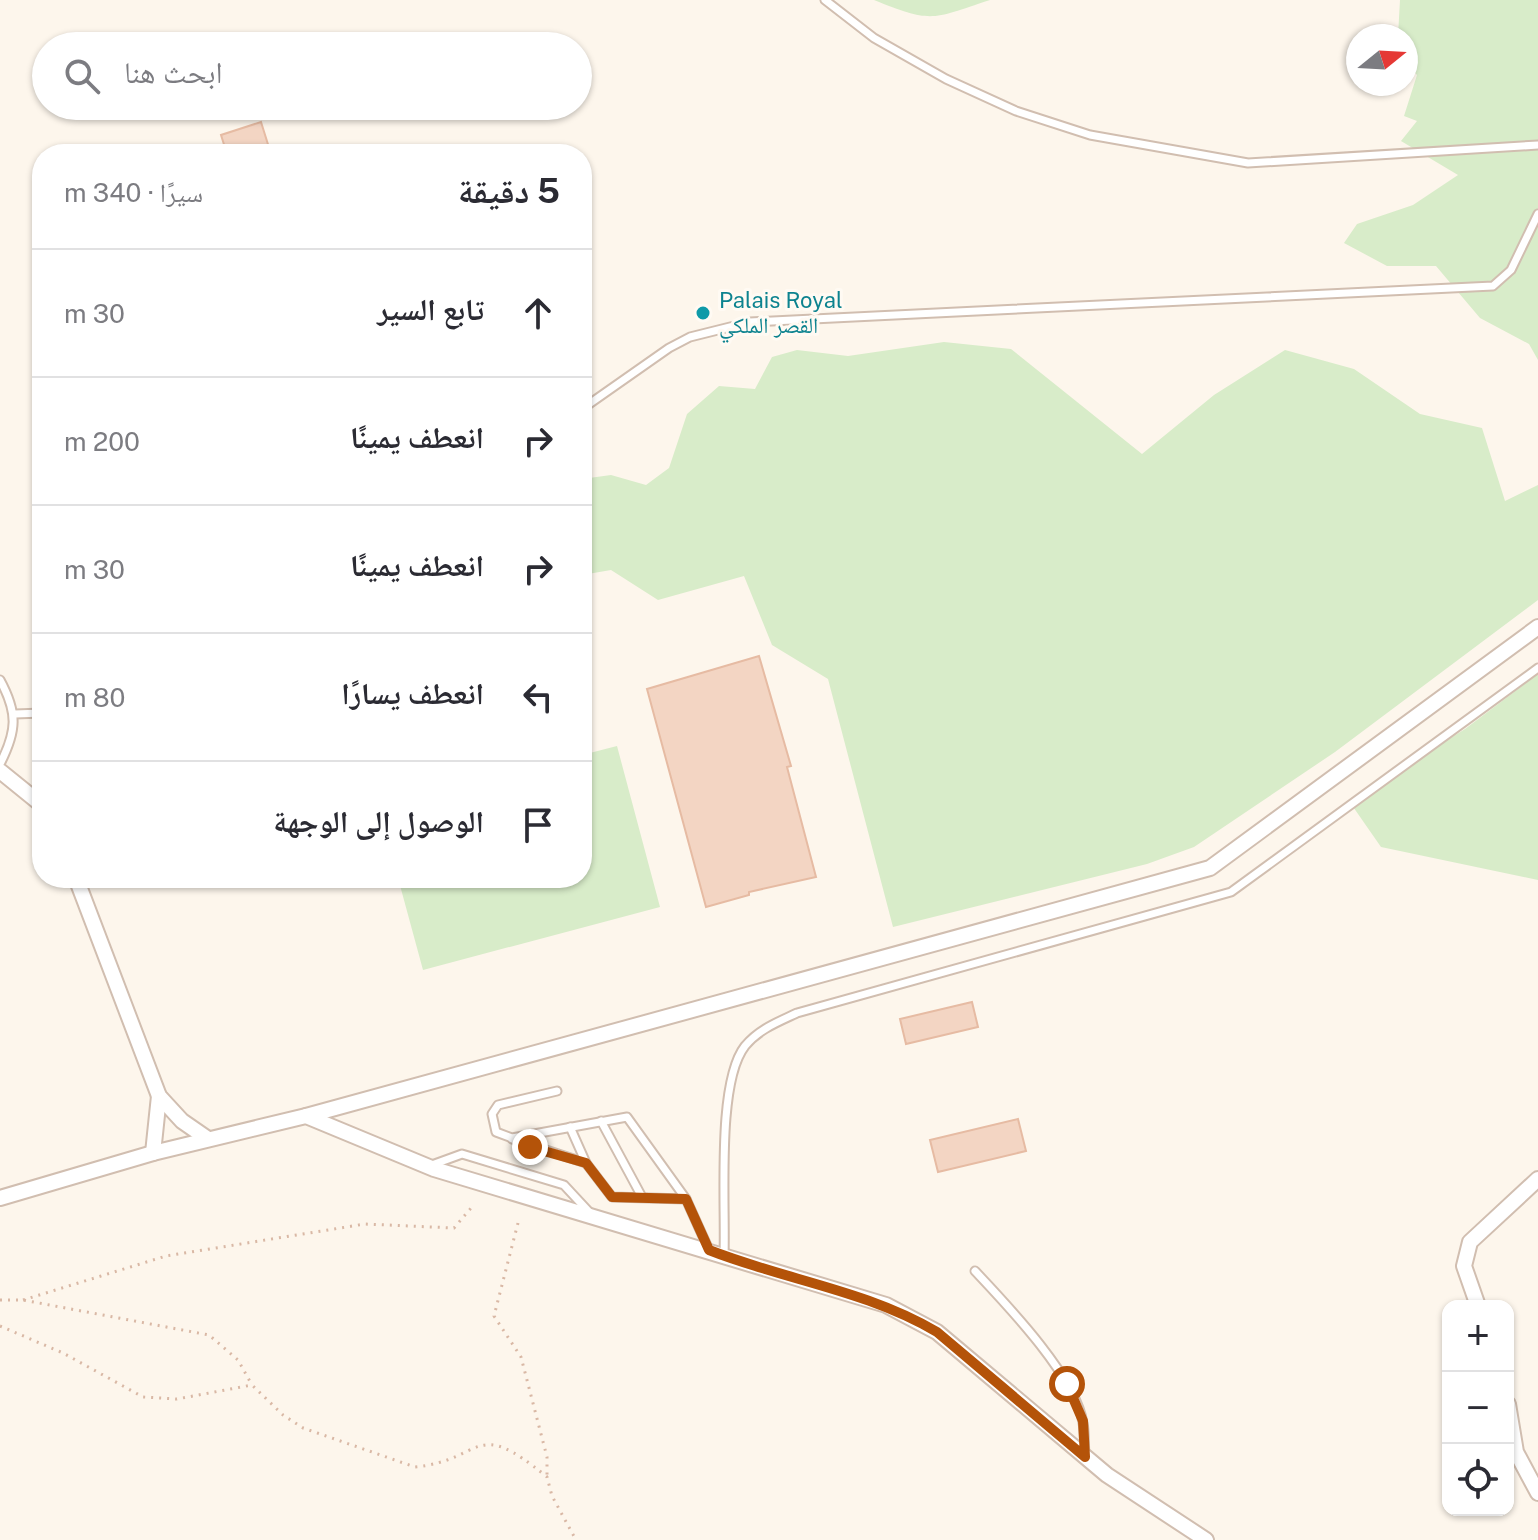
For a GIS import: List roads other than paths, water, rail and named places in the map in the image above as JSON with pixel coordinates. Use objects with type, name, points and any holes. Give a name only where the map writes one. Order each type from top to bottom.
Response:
[{"type":"street","points":[[0,1198],[153,1153],[306,1116],[1210,868],[1538,627]]},
{"type":"street","points":[[0,771],[32,797]]},
{"type":"street","points":[[80,888],[159,1096],[182,1121],[208,1139]]},
{"type":"street","points":[[153,1153],[159,1096]]},
{"type":"street","points":[[306,1116],[427,1166],[843,1290],[913,1318],[937,1332],[1085,1457],[1138,1497],[1206,1540]]},
{"type":"street","points":[[1476,1300],[1464,1266],[1470,1242],[1538,1179]]},
{"type":"street","points":[[1514,1440],[1516,1452],[1538,1493]]},
{"type":"lane","points":[[825,0],[874,38],[946,79],[1016,111],[1090,135],[1248,163],[1538,145]]},
{"type":"lane","points":[[592,402],[669,348],[690,337],[750,322],[1493,286],[1511,270],[1538,214]]},
{"type":"lane","points":[[724,1256],[727,1113],[733,1070],[744,1047],[761,1030],[797,1013],[1231,892],[1538,668]]},
{"type":"lane","points":[[0,680],[15,714],[13,740],[0,764]]},
{"type":"lane","points":[[15,714],[32,713]]},
{"type":"lane","points":[[557,1091],[498,1105],[492,1114],[496,1132],[586,1163]]},
{"type":"lane","points":[[507,1136],[627,1117],[686,1199],[709,1250]]},
{"type":"lane","points":[[601,1121],[642,1197]]},
{"type":"lane","points":[[570,1127],[586,1163],[612,1197],[686,1199]]},
{"type":"lane","points":[[427,1166],[462,1154],[564,1185],[592,1217]]},
{"type":"lane","points":[[975,1271],[1020,1319],[1067,1384],[1083,1421],[1085,1457]]},
{"type":"place","name":"Palais Royal القصر الملكي","points":[[703,313]]}]
